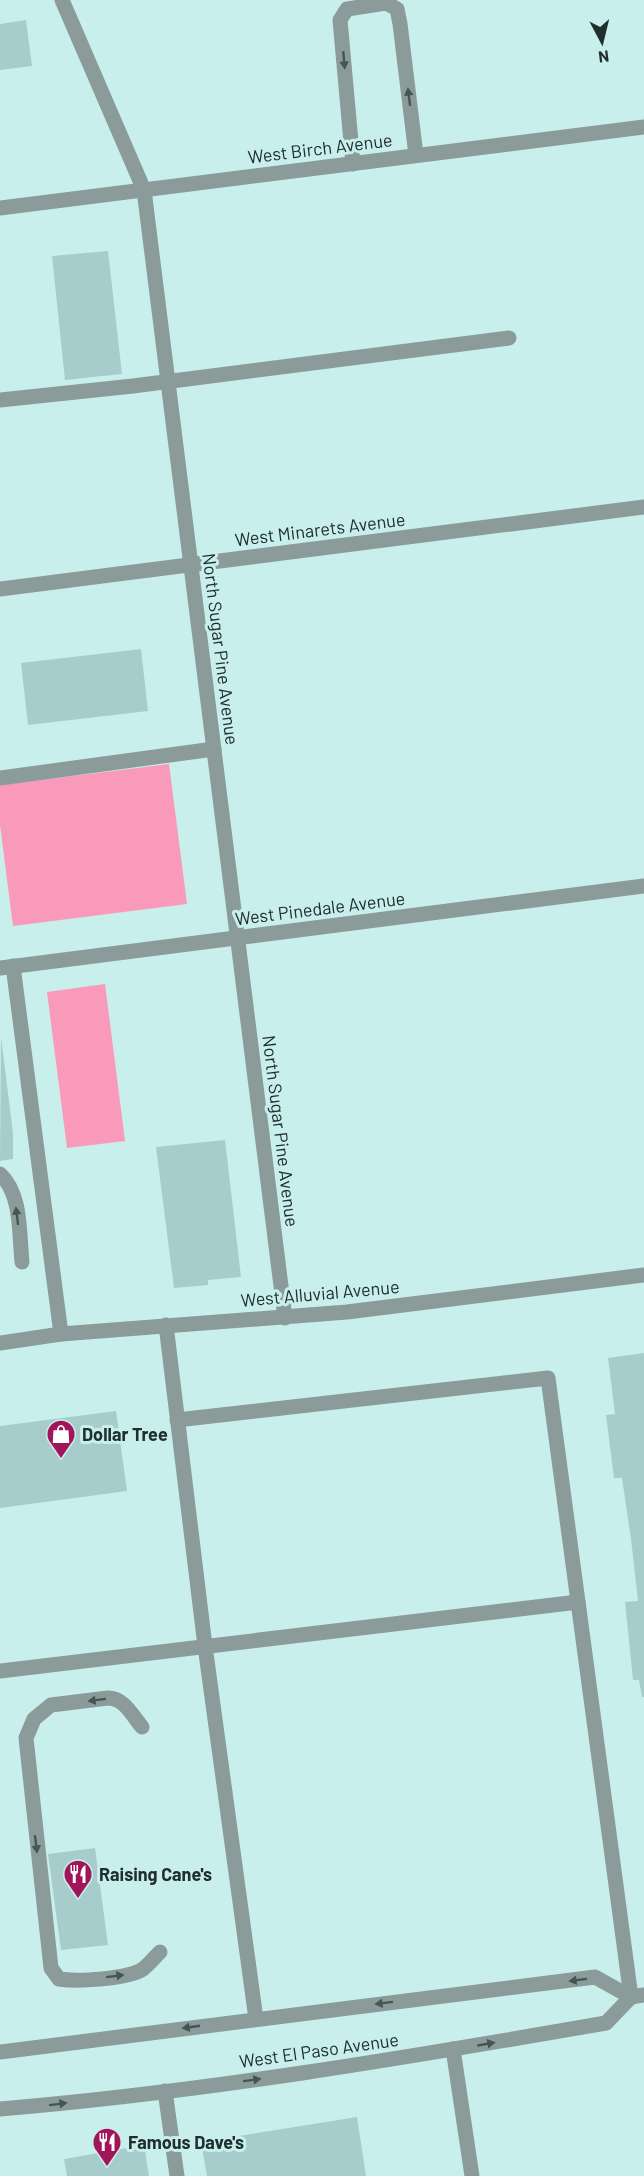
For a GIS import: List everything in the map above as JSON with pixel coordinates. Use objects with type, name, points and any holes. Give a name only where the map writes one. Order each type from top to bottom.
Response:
[{"type":"street","name":"North Sugar Pine Avenue","points":[[62,0],[144,190],[285,1318]]},
{"type":"street","points":[[353,164],[340,20],[347,9],[386,3],[397,9],[400,24],[416,155]]},
{"type":"street","name":"West Birch Avenue","points":[[0,208],[644,127]]},
{"type":"street","points":[[0,400],[509,338]]},
{"type":"street","name":"West Minarets Avenue","points":[[0,589],[644,507]]},
{"type":"street","points":[[0,778],[214,749]]},
{"type":"street","name":"West Pinedale Avenue","points":[[7,967],[644,886]]},
{"type":"street","points":[[7,967],[61,1334]]},
{"type":"street","points":[[0,1174],[9,1183],[15,1200],[22,1262]]},
{"type":"street","name":"West Alluvial Avenue","points":[[0,1343],[61,1334],[347,1312],[644,1275]]},
{"type":"street","points":[[166,1325],[205,1646],[256,2019]]},
{"type":"street","points":[[177,1420],[548,1378],[578,1602],[638,1996]]},
{"type":"street","points":[[0,1671],[578,1602]]},
{"type":"street","points":[[142,1727],[124,1704],[116,1698],[108,1698],[51,1705],[34,1719],[26,1738],[51,1968],[59,1978],[75,1981],[128,1975],[142,1970],[160,1952]]},
{"type":"street","name":"West El Paso Avenue","points":[[0,2052],[595,1977],[638,1996],[606,2023],[315,2072],[0,2109]]},
{"type":"street","points":[[453,2049],[472,2176]]},
{"type":"street","points":[[165,2091],[177,2176]]},
{"type":"shaded area","points":[[169,764],[187,904],[13,926],[0,825],[0,785]]},
{"type":"shaded area","points":[[105,984],[125,1141],[67,1148],[47,992]]},
{"type":"building","points":[[26,20],[32,66],[0,70],[0,24]]},
{"type":"building","points":[[108,251],[122,374],[65,380],[52,256]]},
{"type":"building","points":[[141,649],[148,711],[28,725],[21,663]]},
{"type":"building","points":[[1,1037],[13,1133],[13,1159],[0,1161]]},
{"type":"building","points":[[225,1140],[241,1277],[208,1280],[208,1285],[174,1288],[156,1147]]},
{"type":"building","points":[[644,1353],[644,1697],[642,1697],[639,1680],[633,1680],[625,1602],[638,1601],[631,1539],[622,1478],[614,1478],[606,1415],[615,1414],[608,1358]]},
{"type":"building","name":"Dollar Tree","points":[[116,1411],[127,1491],[0,1508],[0,1426]]},
{"type":"building","name":"Raising Cane's","points":[[95,1848],[108,1945],[61,1950],[48,1854]]},
{"type":"building","points":[[357,2117],[366,2176],[207,2176],[201,2142]]},
{"type":"building","name":"Famous Dave's","points":[[144,2145],[149,2176],[67,2176],[64,2159]]},
{"type":"place","name":"Dollar Tree","points":[[61,1460]]},
{"type":"place","name":"Raising Cane's","points":[[78,1900]]},
{"type":"place","name":"Famous Dave's","points":[[107,2168]]}]
